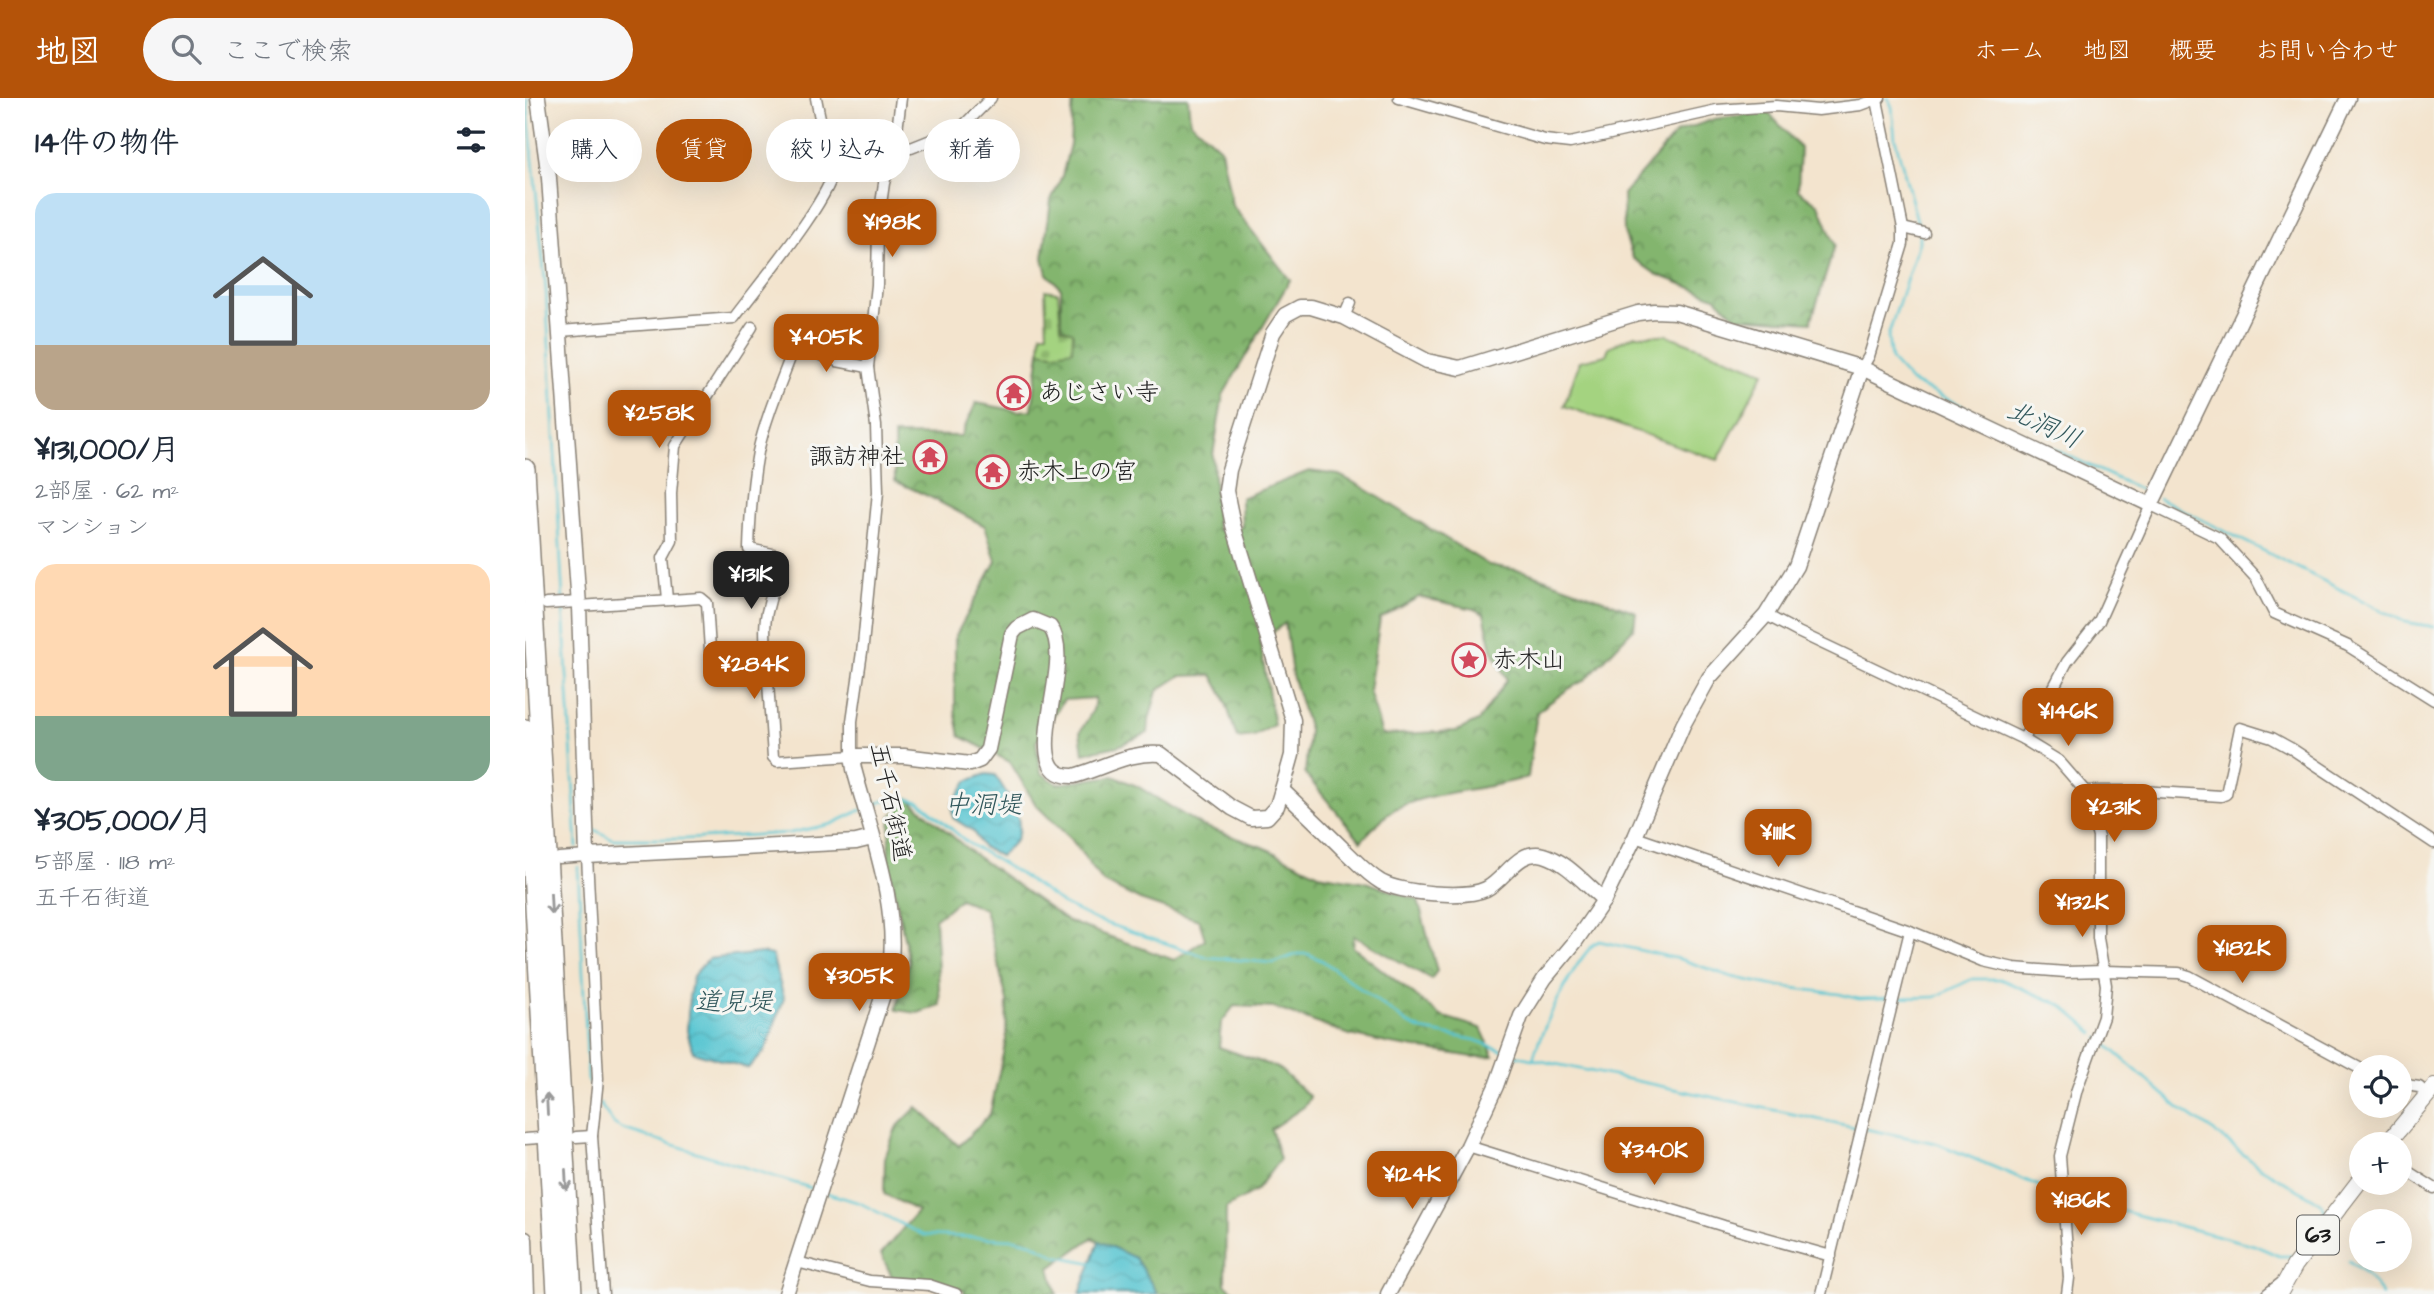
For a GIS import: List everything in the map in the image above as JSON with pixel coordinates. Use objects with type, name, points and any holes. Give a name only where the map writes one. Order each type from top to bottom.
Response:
[{"type":"highway","points":[[525,469],[572,1294]]},
{"type":"highway","points":[[525,729],[557,1294]]},
{"type":"main road","points":[[2397,1132],[2430,1090]]},
{"type":"main road","name":"63","points":[[2282,1287],[2349,1195]]},
{"type":"street","points":[[538,98],[549,178],[576,603],[597,1087],[591,1136],[603,1294]]},
{"type":"street","points":[[560,331],[734,318],[811,216],[832,178],[835,164],[816,98]]},
{"type":"street","name":"五千石街道","points":[[898,119],[901,98]]},
{"type":"street","points":[[910,148],[961,128],[991,98]]},
{"type":"street","points":[[1388,1294],[1468,1146],[1496,1086],[1521,1017],[1545,978],[1575,942],[1604,900],[1635,837],[1683,725],[1709,678],[1766,615],[1796,566],[1862,368],[1869,356],[1903,244],[1913,230],[1878,99],[1854,107],[1818,110],[1776,106],[1717,110],[1570,143],[1545,140],[1399,98]]},
{"type":"street","points":[[2023,739],[2042,710],[2067,662],[2099,621],[2151,505],[2348,98]]},
{"type":"street","name":"五千石街道","points":[[786,1294],[889,976],[893,956],[891,922],[852,755],[852,721],[864,635],[878,492],[876,426],[868,367],[877,285],[876,246],[884,182]]},
{"type":"street","points":[[1344,317],[1350,303]]},
{"type":"street","points":[[868,367],[837,361],[795,345],[759,450],[750,515],[749,549],[773,554],[778,579],[768,606],[765,627],[773,757],[777,761],[852,755],[904,756],[957,764],[970,764],[980,760],[988,749],[1013,634],[1017,628],[1033,620],[1050,627],[1058,641],[1046,749],[1050,766],[1057,772],[1074,776],[1132,755],[1147,752],[1161,754],[1232,808],[1251,818],[1267,817],[1276,806],[1292,755],[1293,720],[1229,511],[1226,491],[1229,470],[1278,323],[1300,307],[1325,310],[1344,317],[1427,361],[1459,368],[1638,313],[1654,311],[1676,312],[1862,368],[2220,538],[2256,578],[2274,613],[2348,646],[2434,700]]},
{"type":"street","points":[[667,599],[663,558],[673,541],[671,493],[675,446],[752,327]]},
{"type":"street","points":[[552,604],[701,598],[707,603],[710,650],[714,654],[766,652]]},
{"type":"street","points":[[1766,615],[2023,739],[2059,761],[2085,791],[2098,837],[2098,938],[2106,985],[2103,1017],[2077,1089],[2060,1156],[2069,1278],[2067,1294]]},
{"type":"street","points":[[2085,791],[2221,796],[2226,794],[2229,790],[2240,727],[2259,732],[2292,749],[2434,843]]},
{"type":"street","points":[[1282,790],[1364,868],[1380,881],[1394,887],[1430,893],[1477,893],[1490,887],[1518,860],[1531,854],[1543,854],[1557,861],[1604,900]]},
{"type":"street","points":[[1635,837],[1910,931],[1983,961],[2014,968],[2066,972],[2179,973],[2189,976],[2349,1063]]},
{"type":"street","points":[[559,858],[856,842],[872,838]]},
{"type":"street","points":[[1821,1294],[1910,931]]},
{"type":"street","points":[[2412,1086],[2430,1090]]},
{"type":"street","points":[[576,1137],[591,1136]]},
{"type":"street","points":[[525,1139],[539,1138]]},
{"type":"street","points":[[1468,1146],[1724,1226],[1831,1256]]},
{"type":"street","points":[[2412,1174],[2434,1188]]},
{"type":"street","points":[[525,1239],[527,1294]]},
{"type":"street","points":[[797,1262],[870,1281],[929,1285],[956,1294]]},
{"type":"street","points":[[2267,1294],[2282,1287]]},
{"type":"green space","points":[[1073,98],[1188,98],[1190,121],[1221,149],[1232,205],[1290,280],[1223,395],[1213,455],[1217,530],[1242,527],[1241,498],[1309,471],[1339,475],[1489,565],[1524,571],[1636,612],[1634,628],[1585,680],[1537,712],[1528,777],[1429,797],[1397,808],[1387,814],[1361,841],[1305,774],[1309,730],[1292,675],[1285,623],[1260,642],[1274,725],[1254,736],[1237,738],[1224,697],[1212,675],[1180,676],[1157,691],[1148,733],[1118,746],[1083,753],[1080,732],[1093,710],[1095,698],[1064,700],[1036,742],[1041,773],[1058,784],[1113,776],[1137,786],[1200,825],[1265,848],[1319,874],[1366,882],[1418,900],[1437,971],[1431,979],[1354,936],[1353,947],[1441,1016],[1481,1028],[1494,1056],[1473,1057],[1391,1044],[1350,1035],[1275,1008],[1234,1006],[1221,1023],[1219,1047],[1278,1068],[1310,1097],[1305,1106],[1271,1129],[1280,1159],[1256,1191],[1226,1208],[1225,1284],[1237,1294],[1158,1294],[1135,1258],[1092,1238],[1050,1268],[1057,1294],[964,1294],[965,1291],[929,1280],[892,1277],[881,1254],[918,1211],[884,1194],[885,1158],[896,1128],[917,1107],[959,1146],[990,1114],[1006,1040],[1007,1001],[985,909],[960,899],[935,919],[940,1005],[918,1013],[896,1010],[909,962],[888,858],[891,816],[908,798],[972,853],[1067,921],[1174,960],[1205,939],[1199,920],[1140,900],[1103,882],[1071,839],[1036,805],[1010,762],[960,736],[955,710],[955,637],[996,561],[985,526],[895,481],[894,435],[961,436],[976,403],[1018,411],[1032,410],[1040,351],[1055,353],[1072,349],[1061,328],[1061,288],[1047,274],[1043,258],[1051,200],[1062,176],[1070,144]],"holes":[[[1419,597],[1474,609],[1484,614],[1492,649],[1507,680],[1478,721],[1457,731],[1382,735],[1369,690],[1380,619]]]},
{"type":"green space","points":[[1768,112],[1800,148],[1798,190],[1819,205],[1835,245],[1811,322],[1736,317],[1715,297],[1656,274],[1633,258],[1624,232],[1623,194],[1677,132],[1714,119]]},
{"type":"green space","points":[[1045,290],[1058,292],[1061,328],[1073,332],[1072,350],[1055,353],[1040,351],[1041,333],[1047,333]]},
{"type":"green space","points":[[1635,335],[1667,335],[1764,372],[1718,460],[1564,406],[1580,361],[1606,355],[1609,347]]},
{"type":"water","name":"中洞堤","points":[[986,774],[995,775],[1009,797],[1019,823],[1016,839],[1000,856],[982,847],[973,831],[953,818],[952,805],[967,781]]},
{"type":"water","name":"道見堤","points":[[762,953],[772,955],[784,998],[765,1051],[748,1068],[693,1052],[687,1031],[693,976],[708,959]]},
{"type":"water","points":[[1099,1241],[1135,1258],[1158,1294],[1080,1294]]},
{"type":"waterway","name":"北洞川","points":[[1888,98],[1892,107],[1895,138],[1919,228]]},
{"type":"waterway","points":[[527,99],[546,291],[563,600]]},
{"type":"waterway","name":"北洞川","points":[[1919,235],[1888,336],[1891,360],[1911,382],[2150,494]]},
{"type":"waterway","name":"北洞川","points":[[2159,498],[2405,622],[2434,627]]},
{"type":"waterway","points":[[563,606],[577,847]]},
{"type":"waterway","points":[[871,806],[897,796],[920,802],[968,843],[1063,904],[1096,920],[1207,957],[1273,963],[1298,954],[1308,954],[1323,961],[1407,1023],[1422,1030],[1475,1040],[1504,1051]]},
{"type":"waterway","points":[[591,828],[613,839],[685,839],[790,833],[832,824],[861,810]]},
{"type":"waterway","points":[[578,867],[588,1080],[593,1089]]},
{"type":"waterway","points":[[1533,1060],[1551,1014],[1570,977],[1590,948],[1599,941],[1683,960],[1732,977],[1770,985],[1859,999],[1890,998]]},
{"type":"waterway","points":[[1897,998],[1935,997],[1972,979],[2000,979],[2061,1005],[2094,1033]]},
{"type":"waterway","points":[[2099,1038],[2179,1108],[2258,1166],[2322,1204],[2327,1215]]},
{"type":"waterway","points":[[1513,1055],[1859,1128]]},
{"type":"waterway","points":[[600,1104],[614,1124],[623,1129],[814,1189]]},
{"type":"waterway","points":[[1866,1129],[1936,1143],[2061,1195]]},
{"type":"waterway","points":[[824,1192],[860,1203],[923,1235],[1015,1239],[1032,1243],[1056,1256],[1093,1263]]},
{"type":"waterway","points":[[2067,1197],[2254,1245],[2279,1256],[2293,1256]]},
{"type":"waterway","points":[[2364,1272],[2382,1294]]},
{"type":"place","name":"あじさい寺","points":[[1014,393]]},
{"type":"place","name":"諏訪神社","points":[[930,457]]},
{"type":"place","name":"赤木上の宮","points":[[993,472]]},
{"type":"place","name":"赤木山","points":[[1469,660]]}]
